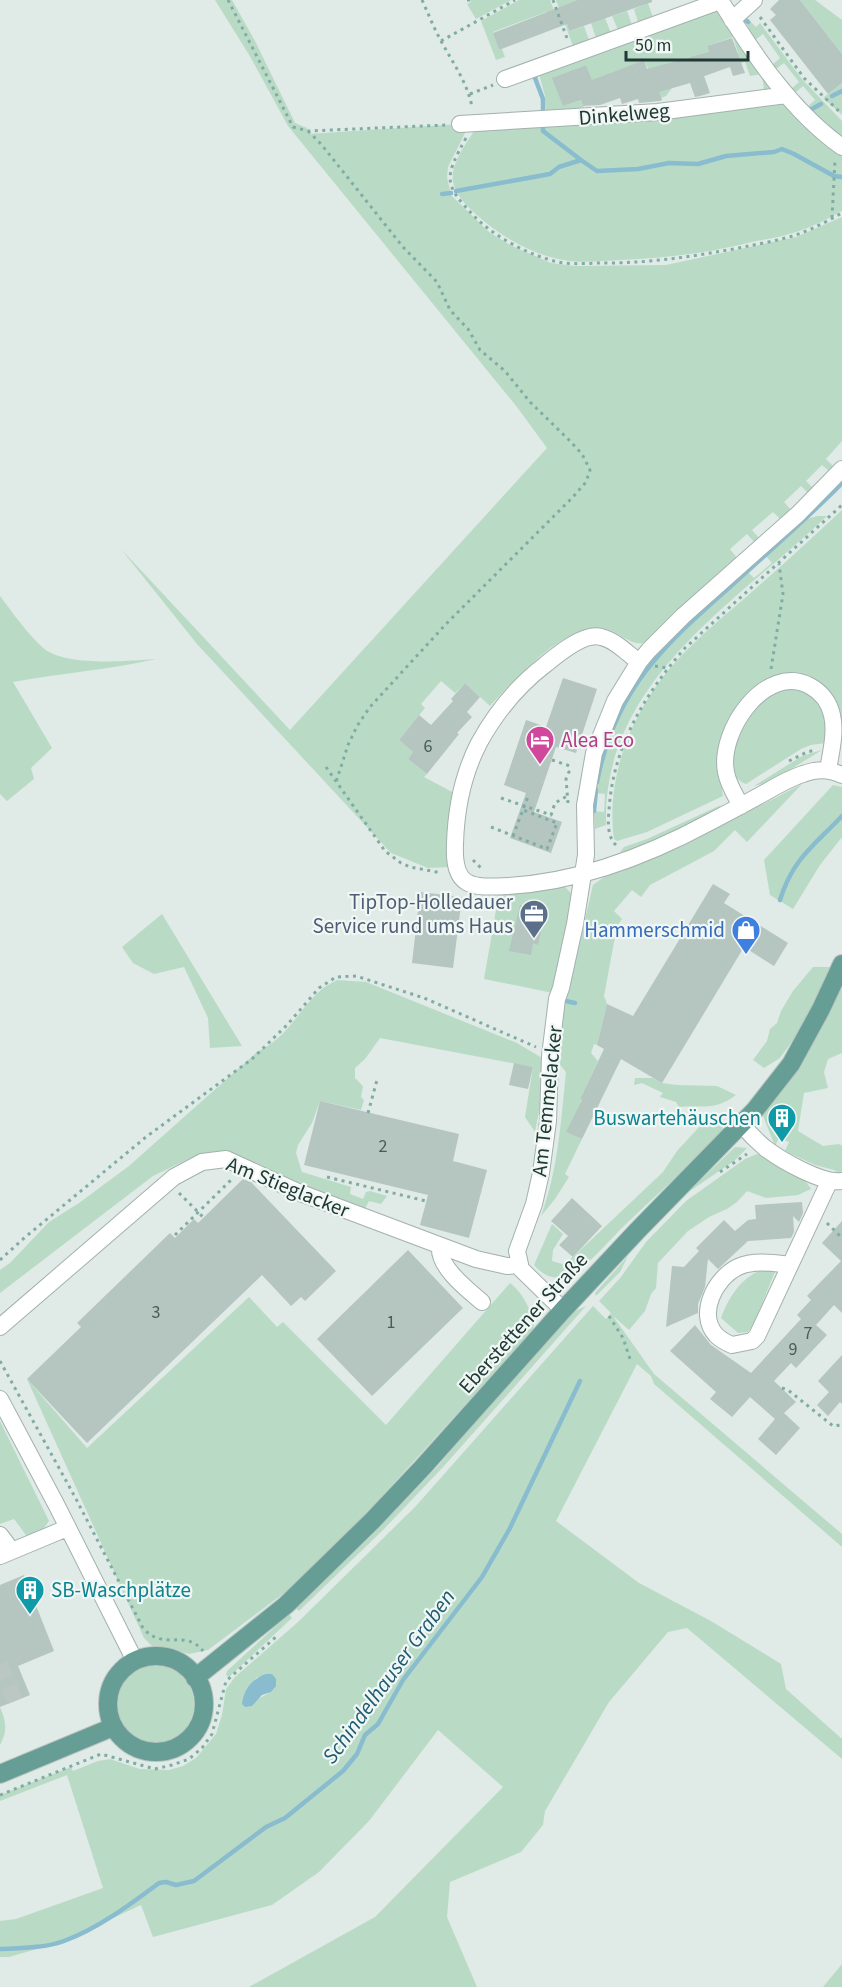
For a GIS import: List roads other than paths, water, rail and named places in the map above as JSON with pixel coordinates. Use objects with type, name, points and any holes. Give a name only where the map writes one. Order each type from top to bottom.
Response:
[{"type":"main road","name":"Eberstettener Straße","points":[[195,1678],[286,1605],[373,1520],[637,1231],[742,1125],[791,1064],[842,964]]},
{"type":"main road","points":[[148,1657],[162,1657],[181,1664],[195,1678],[202,1692],[204,1707],[200,1722],[192,1736],[180,1746],[158,1752],[135,1748],[113,1727],[108,1712],[108,1697],[113,1682],[122,1670],[135,1661],[148,1657]]},
{"type":"main road","points":[[0,1774],[113,1727]]},
{"type":"street","points":[[506,79],[720,0],[787,95],[817,127],[841,147]]},
{"type":"street","points":[[732,20],[752,2]]},
{"type":"street","name":"Dinkelweg","points":[[466,124],[658,112],[787,95]]},
{"type":"street","name":"Am Temmelacker","points":[[519,1265],[517,1246],[534,1204],[545,1147],[550,1095],[550,1056],[557,999],[575,924],[587,846],[585,805],[589,773],[607,718],[639,662],[683,616],[798,514],[842,469]]},
{"type":"street","points":[[639,662],[606,639],[592,636],[548,662],[504,703],[474,754],[463,785],[454,856],[459,876],[469,885],[501,886],[545,882],[583,874],[651,850],[693,831],[741,806],[801,774],[835,772],[832,717],[825,699],[813,688],[785,681],[774,685],[753,699],[744,709],[733,730],[726,753],[726,772],[741,806]]},
{"type":"street","points":[[742,1125],[773,1154],[836,1181],[790,1265],[757,1336],[752,1341],[732,1346],[716,1335],[710,1325],[709,1308],[714,1291],[726,1276],[738,1267],[746,1265],[776,1263],[790,1265]]},
{"type":"street","name":"Am Stieglacker","points":[[0,1327],[168,1183],[188,1168],[210,1160],[226,1160],[298,1192],[440,1247],[493,1263],[507,1266],[519,1265]]},
{"type":"street","points":[[440,1247],[441,1256],[447,1266],[482,1302]]},
{"type":"street","points":[[519,1265],[528,1277],[564,1310]]},
{"type":"street","points":[[0,1399],[135,1661]]},
{"type":"street","points":[[0,1535],[6,1553],[68,1528]]},
{"type":"water","points":[[266,1674],[272,1674],[276,1679],[276,1686],[271,1692],[262,1695],[252,1706],[245,1707],[242,1704],[247,1689]]},
{"type":"waterway","points":[[740,15],[748,22]]},
{"type":"waterway","points":[[537,72],[535,78],[543,99],[543,131],[581,160]]},
{"type":"waterway","points":[[832,96],[842,91]]},
{"type":"waterway","points":[[806,109],[810,110],[821,104]]},
{"type":"waterway","points":[[456,191],[550,174],[559,167],[581,160],[597,171],[638,169],[669,163],[698,164],[726,156],[774,152],[782,149],[834,176],[842,177]]},
{"type":"waterway","points":[[442,194],[451,193]]},
{"type":"waterway","points":[[597,782],[605,749],[616,720],[646,671],[664,649],[842,483]]},
{"type":"waterway","points":[[594,811],[596,790]]},
{"type":"waterway","name":"Schindelhauser Graben","points":[[780,900],[791,873],[798,863],[842,816]]},
{"type":"waterway","points":[[561,1000],[575,1003]]},
{"type":"waterway","name":"Schindelhauser Graben","points":[[0,1949],[41,1946],[64,1941],[101,1923],[159,1883],[166,1882],[176,1885],[194,1881],[266,1827],[285,1818],[343,1771],[357,1754],[365,1735],[378,1724],[403,1680],[482,1577],[510,1528],[580,1381]]},
{"type":"tunnel","points":[[0,1664],[15,1701]]},
{"type":"place","name":"Alea Eco","points":[[540,766]]},
{"type":"place","name":"TipTop-Holledauer Service rund ums Haus","points":[[534,940]]},
{"type":"place","name":"Hammerschmid","points":[[746,956]]},
{"type":"place","name":"Buswartehäuschen","points":[[782,1144]]},
{"type":"place","name":"SB-Waschplätze","points":[[30,1616]]}]
